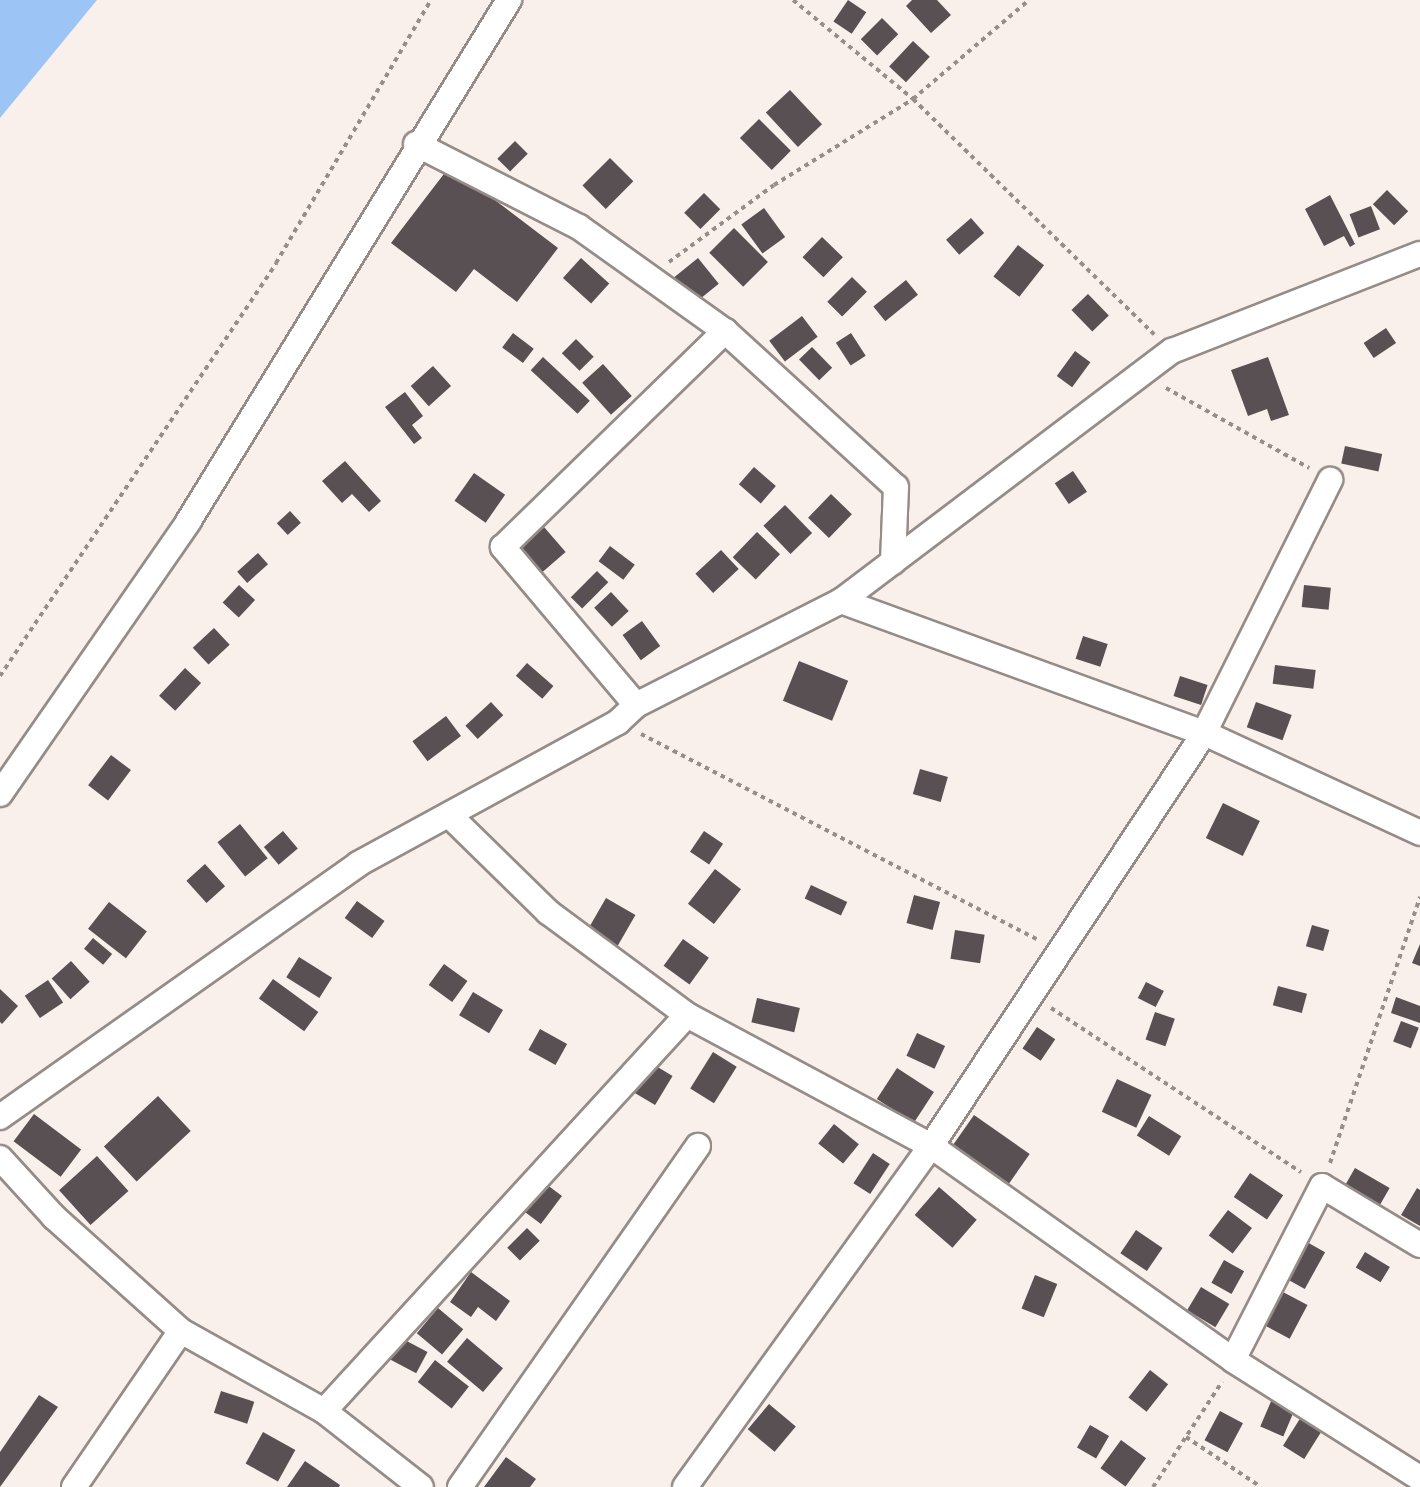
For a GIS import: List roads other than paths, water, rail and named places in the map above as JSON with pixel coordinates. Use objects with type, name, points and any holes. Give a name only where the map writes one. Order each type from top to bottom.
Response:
[{"type":"street","points":[[0,794],[188,522],[416,144],[509,0]]},
{"type":"street","points":[[416,144],[579,227],[725,331],[896,487],[893,562]]},
{"type":"street","points":[[0,1117],[358,864],[618,722],[636,705],[841,601],[1172,351],[1420,254]]},
{"type":"street","points":[[636,705],[502,547],[725,331]]},
{"type":"street","points":[[685,1487],[931,1146],[1056,949],[1204,733],[1330,480]]},
{"type":"street","points":[[841,601],[1204,733],[1420,833]]},
{"type":"street","points":[[448,815],[548,912],[687,1015],[931,1146],[1233,1360],[1420,1478]]},
{"type":"street","points":[[324,1411],[687,1015]]},
{"type":"street","points":[[460,1487],[698,1146]]},
{"type":"street","points":[[0,1158],[54,1217],[181,1331],[324,1411],[421,1487]]},
{"type":"street","points":[[1233,1360],[1322,1186],[1420,1245]]},
{"type":"street","points":[[74,1487],[181,1331]]},
{"type":"water","points":[[0,0],[97,0],[0,118]]}]
